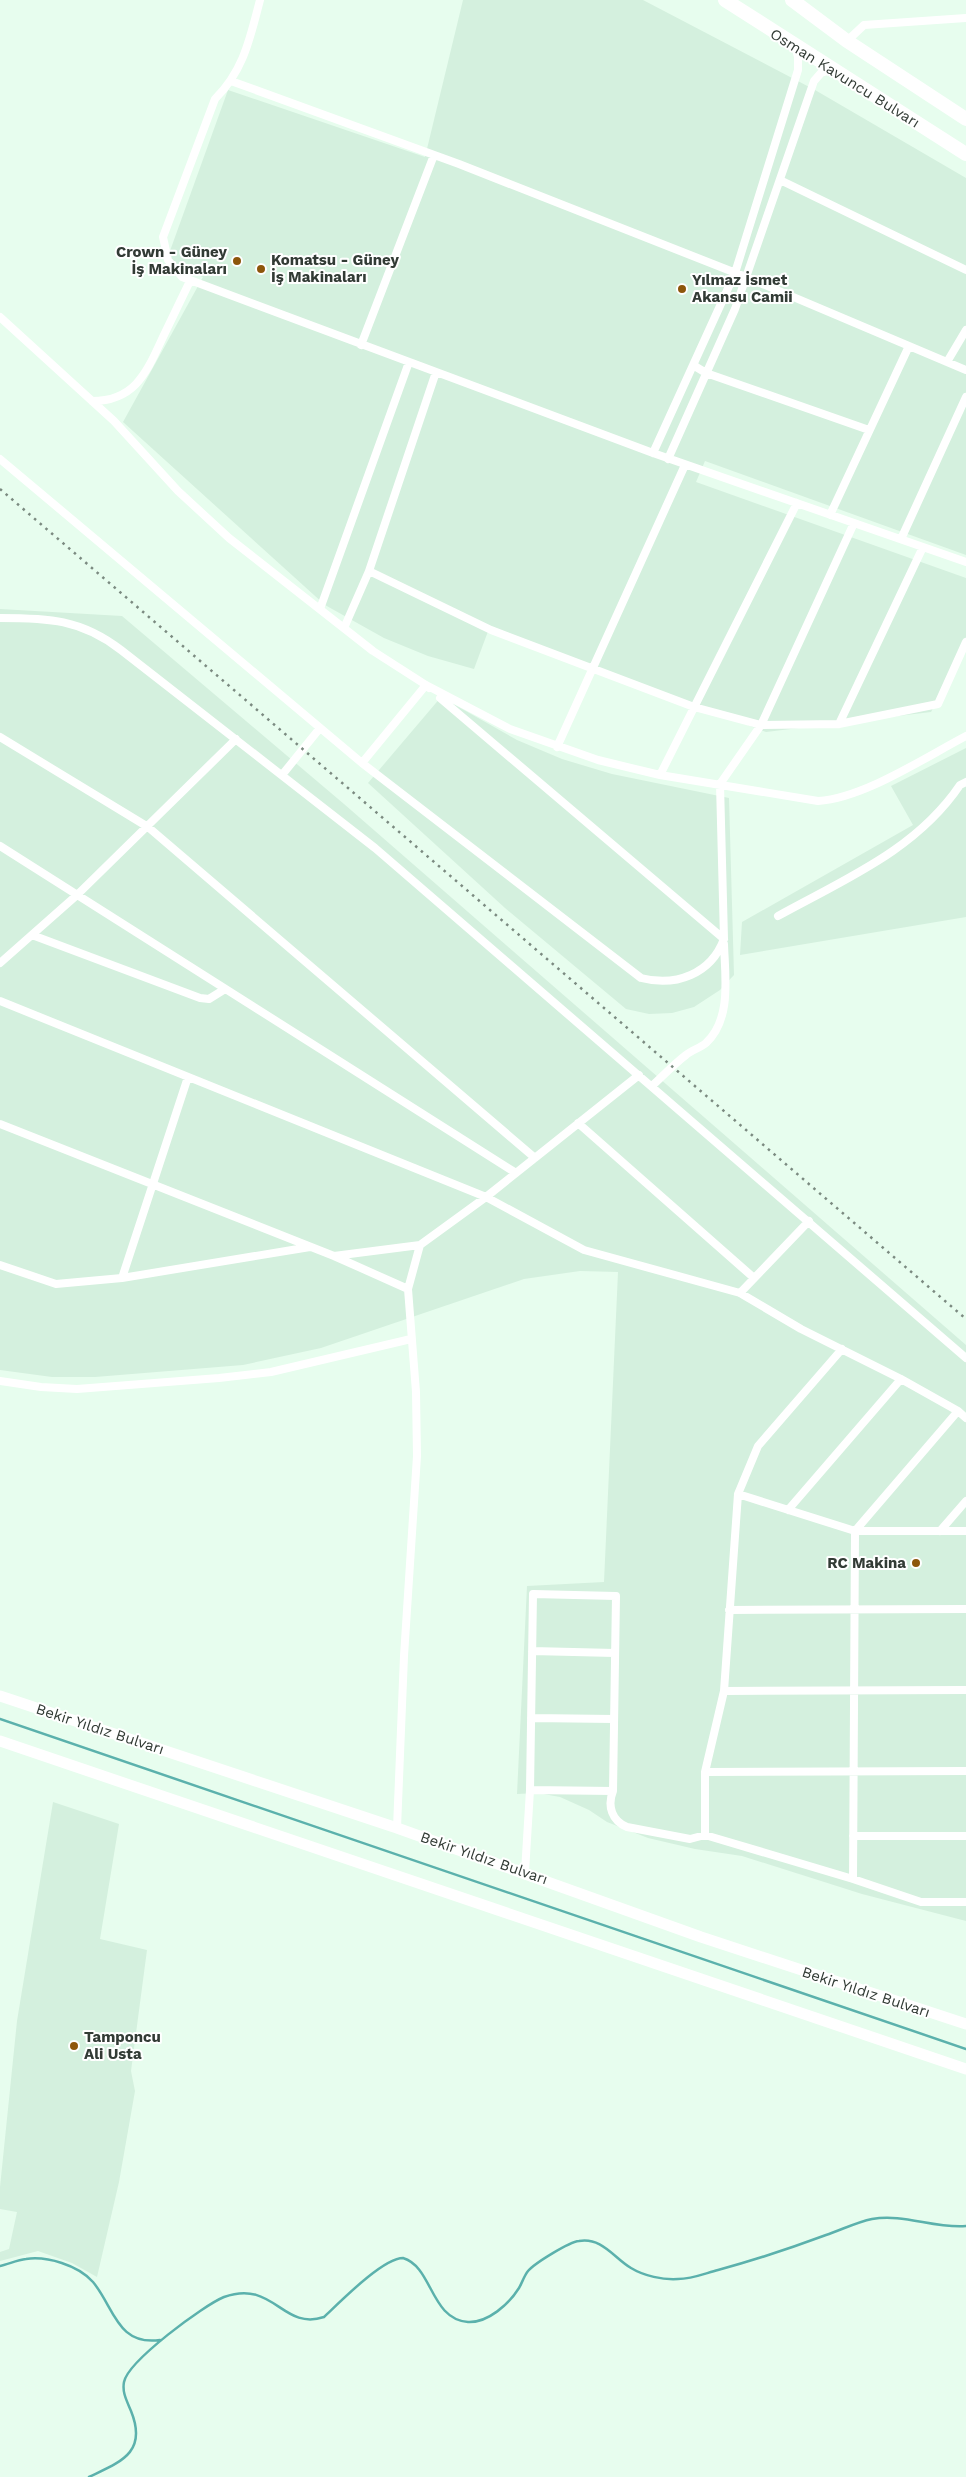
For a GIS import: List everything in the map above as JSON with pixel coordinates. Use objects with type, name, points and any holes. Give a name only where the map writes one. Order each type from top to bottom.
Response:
[{"type":"highway","name":"Osman Kavuncu Bulvarı","points":[[725,0],[966,154]]},
{"type":"highway","name":"Osman Kavuncu Bulvarı","points":[[792,0],[847,42],[966,119]]},
{"type":"main road","name":"Bekir Yıldız Bulvarı","points":[[0,1696],[525,1872],[701,1937],[966,2024]]},
{"type":"main road","points":[[0,1741],[966,2069]]},
{"type":"street","points":[[260,0],[247,49],[231,82],[215,99],[163,237],[172,267],[182,277],[685,465],[966,562]]},
{"type":"street","points":[[847,42],[864,24],[966,18]]},
{"type":"street","points":[[653,453],[735,273],[798,70],[798,57],[795,46]]},
{"type":"street","points":[[668,458],[735,308],[814,81],[821,73],[832,69]]},
{"type":"street","points":[[231,82],[434,155],[746,277],[966,370]]},
{"type":"street","points":[[362,345],[434,155]]},
{"type":"street","points":[[780,180],[966,270]]},
{"type":"street","points":[[92,401],[116,397],[129,390],[140,380],[190,281]]},
{"type":"street","points":[[0,317],[114,421],[156,468],[203,515],[257,561],[344,628],[426,686],[724,939]]},
{"type":"street","points":[[947,362],[966,330]]},
{"type":"street","points":[[830,515],[909,346]]},
{"type":"street","points":[[320,609],[409,362]]},
{"type":"street","points":[[693,366],[706,373],[869,430]]},
{"type":"street","points":[[344,628],[368,571],[436,372]]},
{"type":"street","points":[[901,539],[966,397]]},
{"type":"street","points":[[0,458],[362,763],[641,978],[666,981],[690,976],[712,961],[724,939]]},
{"type":"street","points":[[557,747],[685,465]]},
{"type":"street","points":[[660,775],[797,504]]},
{"type":"street","points":[[652,1086],[687,1054],[706,1042],[715,1031],[722,1016],[725,999],[720,784],[761,725],[854,523]]},
{"type":"street","points":[[839,724],[923,547]]},
{"type":"street","points":[[368,571],[491,630],[694,707],[761,725],[839,724],[938,704],[966,642]]},
{"type":"street","points":[[0,618],[61,620],[98,634],[236,739],[376,848],[966,1358]]},
{"type":"street","points":[[362,763],[426,686]]},
{"type":"street","points":[[426,686],[481,716],[557,747],[598,760],[660,775],[808,800],[838,799],[858,793],[966,736]]},
{"type":"street","points":[[282,775],[320,728]]},
{"type":"street","points":[[0,737],[148,828],[535,1158]]},
{"type":"street","points":[[0,963],[77,895],[148,828],[236,739]]},
{"type":"street","points":[[778,916],[896,850],[932,821],[960,785],[966,782]]},
{"type":"street","points":[[0,846],[516,1174]]},
{"type":"street","points":[[32,935],[200,998],[209,999],[225,989]]},
{"type":"street","points":[[0,1001],[486,1197],[584,1250],[740,1293],[801,1329],[901,1379],[958,1411],[966,1418]]},
{"type":"street","points":[[334,1256],[420,1245],[516,1174],[639,1075]]},
{"type":"street","points":[[122,1278],[151,1184],[188,1077]]},
{"type":"street","points":[[578,1123],[754,1278]]},
{"type":"street","points":[[0,1124],[334,1256],[408,1289]]},
{"type":"street","points":[[740,1293],[809,1222]]},
{"type":"street","points":[[397,1828],[404,1656],[417,1456],[416,1392],[410,1338],[408,1289],[420,1245]]},
{"type":"street","points":[[0,1265],[56,1284],[122,1278],[311,1247]]},
{"type":"street","points":[[0,1381],[41,1387],[77,1388],[219,1378],[271,1372],[410,1338]]},
{"type":"street","points":[[705,1836],[705,1772],[724,1691],[738,1494],[758,1446],[842,1350]]},
{"type":"street","points":[[788,1510],[901,1379]]},
{"type":"street","points":[[853,1879],[854,1531],[958,1411]]},
{"type":"street","points":[[738,1494],[854,1531],[966,1531]]},
{"type":"street","points":[[940,1531],[966,1501]]},
{"type":"street","points":[[525,1872],[530,1790],[533,1594],[616,1596],[613,1792],[610,1808],[615,1819],[623,1826],[690,1839],[705,1836],[853,1879],[921,1902],[966,1902]]},
{"type":"street","points":[[729,1610],[966,1609]]},
{"type":"street","points":[[532,1651],[615,1653]]},
{"type":"street","points":[[724,1691],[966,1690]]},
{"type":"street","points":[[531,1718],[614,1719]]},
{"type":"street","points":[[705,1772],[966,1770]]},
{"type":"street","points":[[530,1790],[613,1792]]},
{"type":"street","points":[[853,1836],[966,1836]]},
{"type":"shaded area","points":[[463,0],[643,0],[815,90],[966,178],[966,555],[705,461],[696,482],[966,578],[966,647],[931,712],[766,732],[490,626],[474,669],[428,656],[384,638],[325,605],[123,422],[203,277],[166,262],[228,90],[425,157]]},
{"type":"shaded area","points":[[0,609],[122,616],[344,804],[966,1345],[966,1921],[862,1894],[742,1856],[695,1849],[648,1838],[607,1822],[589,1810],[560,1797],[538,1793],[517,1794],[527,1586],[604,1582],[618,1272],[580,1271],[524,1279],[321,1348],[243,1365],[95,1377],[52,1377],[0,1370]]},
{"type":"shaded area","points":[[441,697],[517,740],[562,759],[612,774],[729,798],[734,975],[720,990],[694,1007],[672,1013],[649,1014],[626,1009],[505,908],[368,783]]},
{"type":"shaded area","points":[[966,748],[966,917],[740,955],[742,922],[913,825],[891,786]]},
{"type":"shaded area","name":"Tamponcu Ali Usta","points":[[53,1802],[119,1824],[100,1939],[147,1950],[131,2071],[135,2091],[119,2182],[97,2277],[72,2263],[38,2251],[0,2261],[0,2252],[9,2249],[17,2212],[0,2209],[0,2187],[17,2021]]},
{"type":"waterway","points":[[0,1719],[966,2049]]},
{"type":"waterway","points":[[89,2477],[120,2461],[133,2446],[136,2437],[135,2425],[124,2390],[124,2382],[129,2373],[138,2361],[168,2335],[200,2311],[224,2297],[241,2293],[255,2294],[298,2317],[310,2319],[324,2317],[373,2273],[384,2265],[403,2258],[413,2263],[420,2271],[446,2312],[456,2319],[468,2322],[490,2316],[504,2306],[515,2294],[532,2267],[560,2249],[579,2241],[594,2242],[601,2245],[625,2264],[642,2273],[660,2278],[678,2279],[699,2276],[759,2258],[872,2219],[895,2218],[943,2225],[966,2226]]},
{"type":"waterway","points":[[0,2266],[34,2258],[52,2260],[71,2266],[93,2282],[125,2331],[134,2337],[146,2340],[160,2340]]},
{"type":"railway","points":[[0,489],[966,1319]]},
{"type":"place","name":"Crown - Güney İş Makinaları","points":[[237,261]]},
{"type":"place","name":"Komatsu - Güney İş Makinaları","points":[[261,269]]},
{"type":"place","name":"Yılmaz İsmet Akansu Camii","points":[[682,289]]},
{"type":"place","name":"RC Makina","points":[[916,1563]]},
{"type":"place","name":"Tamponcu Ali Usta","points":[[74,2046]]}]
